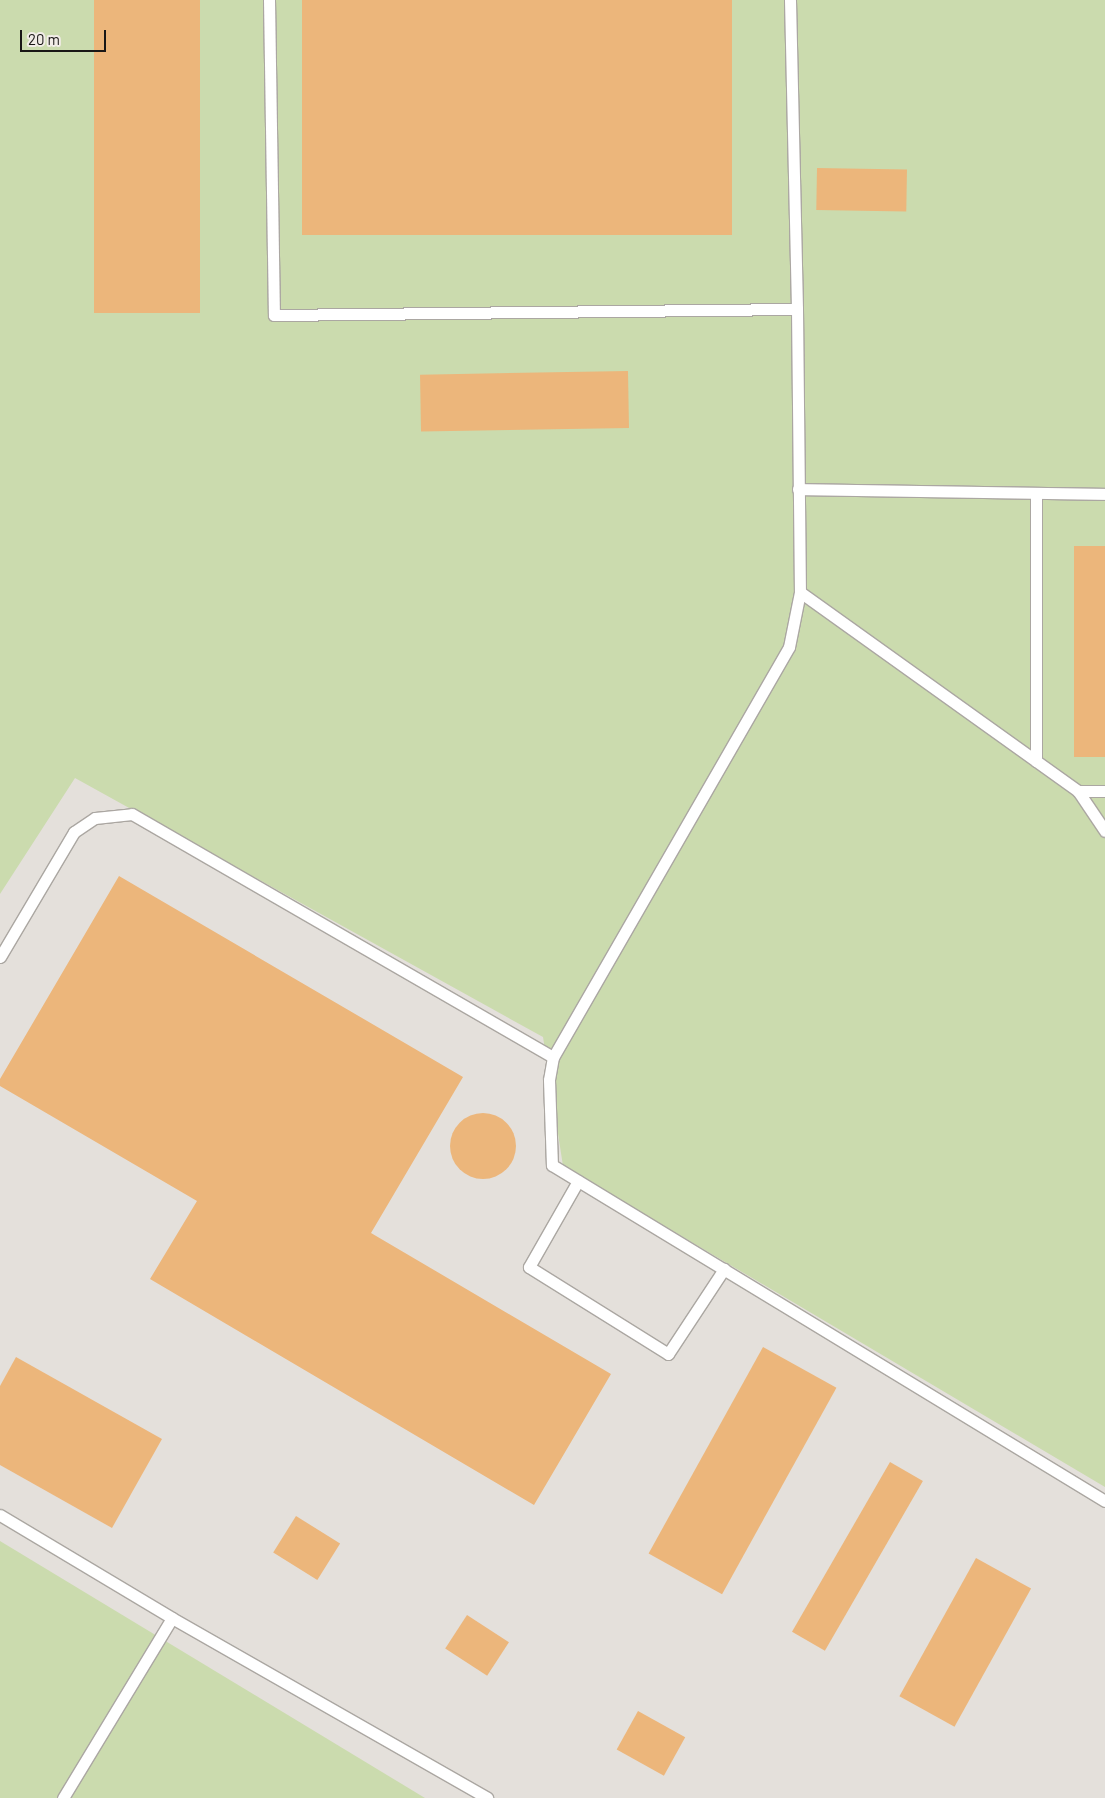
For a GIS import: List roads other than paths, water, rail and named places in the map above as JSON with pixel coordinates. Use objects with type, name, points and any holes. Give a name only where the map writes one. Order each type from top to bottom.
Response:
[{"type":"lane","points":[[269,0],[274,315],[797,309]]},
{"type":"lane","points":[[790,0],[797,309],[800,592],[789,647],[553,1057],[549,1080],[552,1165],[1105,1501]]},
{"type":"lane","points":[[798,489],[1105,494]]},
{"type":"lane","points":[[1036,493],[1036,762]]},
{"type":"lane","points":[[800,592],[1078,791],[1105,831]]},
{"type":"lane","points":[[1078,791],[1105,791]]},
{"type":"lane","points":[[0,957],[74,832],[95,818],[132,814],[553,1057]]},
{"type":"lane","points":[[578,1181],[529,1267],[668,1354],[724,1269]]},
{"type":"lane","points":[[0,1515],[172,1618],[487,1798]]},
{"type":"lane","points":[[63,1798],[172,1618]]}]
